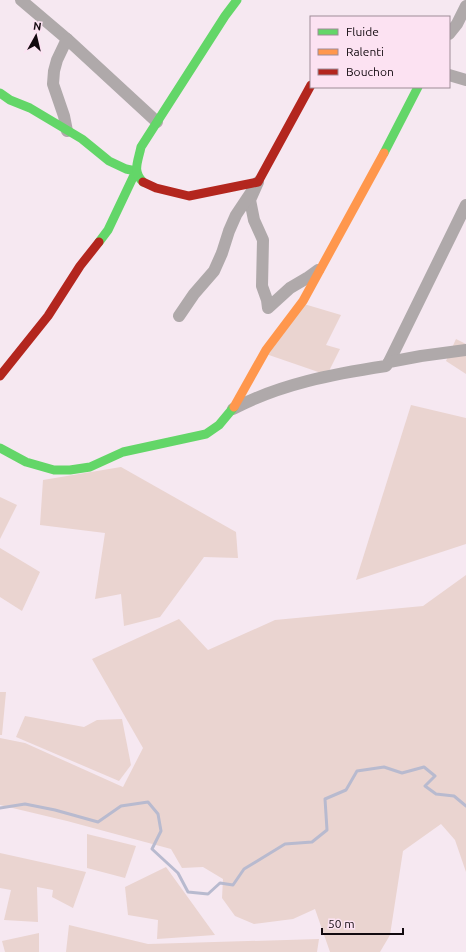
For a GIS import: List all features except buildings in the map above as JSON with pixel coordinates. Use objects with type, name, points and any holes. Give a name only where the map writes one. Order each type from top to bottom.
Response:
[{"type":"street","points":[[21,0],[67,39],[157,122]]},
{"type":"street","points":[[0,376],[48,316],[80,266],[108,230],[136,170],[141,147],[225,16],[237,0]]},
{"type":"street","points":[[450,33],[457,24],[466,6]]},
{"type":"street","points":[[66,130],[64,116],[52,84],[57,60],[67,39]]},
{"type":"street","points":[[450,75],[466,80]]},
{"type":"street","points":[[310,87],[258,182],[250,200],[254,220],[263,240],[262,286],[268,308],[290,288],[307,278],[322,266]]},
{"type":"street","points":[[0,448],[26,462],[54,470],[70,470],[90,467],[123,452],[206,434],[222,422],[232,410],[266,350],[303,301],[373,175],[417,88]]},
{"type":"street","points":[[0,93],[10,100],[30,108],[82,139],[109,161],[126,169],[136,170]]},
{"type":"street","points":[[136,170],[138,177],[144,183],[156,188],[189,196],[258,182]]},
{"type":"street","points":[[179,316],[194,294],[214,271],[236,215],[258,182]]},
{"type":"street","points":[[232,410],[251,399],[319,378],[386,366],[466,205]]},
{"type":"street","points":[[389,362],[466,350]]},
{"type":"shaded area","points":[[304,304],[341,315],[326,345],[340,349],[327,375],[266,354]]},
{"type":"shaded area","points":[[456,339],[466,344],[466,374],[446,361]]},
{"type":"shaded area","points":[[411,405],[466,418],[466,544],[356,580]]},
{"type":"shaded area","points":[[121,467],[236,532],[238,558],[204,557],[160,617],[124,626],[121,594],[95,599],[105,533],[40,525],[43,480]]},
{"type":"shaded area","points":[[0,497],[17,505],[0,539]]},
{"type":"shaded area","points":[[0,548],[40,572],[22,611],[0,597]]},
{"type":"shaded area","points":[[466,575],[466,872],[455,840],[441,824],[403,851],[390,935],[380,952],[330,952],[315,909],[293,919],[254,924],[235,916],[222,898],[223,879],[203,867],[182,868],[171,849],[67,821],[0,805],[0,738],[25,743],[123,787],[143,748],[92,659],[179,619],[208,650],[275,620],[423,606]]},
{"type":"shaded area","points":[[0,692],[6,692],[2,735],[0,735]]},
{"type":"shaded area","points":[[25,716],[84,727],[97,720],[122,719],[131,765],[119,781],[16,737]]},
{"type":"shaded area","points":[[87,834],[136,846],[125,878],[87,868]]},
{"type":"shaded area","points":[[0,853],[86,872],[73,908],[52,897],[53,890],[37,887],[38,922],[4,920],[11,890],[0,888]]},
{"type":"shaded area","points":[[166,867],[215,935],[157,939],[158,920],[128,915],[125,887]]},
{"type":"shaded area","points":[[69,925],[148,944],[319,939],[317,952],[66,952]]},
{"type":"shaded area","points":[[39,933],[39,952],[5,952],[2,941]]},
{"type":"waterway","points":[[0,808],[25,804],[55,810],[98,822],[121,806],[148,802],[158,814],[161,831],[152,849],[178,873],[188,892],[208,894],[220,883],[233,885],[244,869],[285,844],[312,842],[327,830],[325,799],[346,790],[357,771],[384,767],[402,773],[424,767],[435,776],[425,786],[436,794],[454,796],[466,806]]},
{"type":"traffic: fast","points":[[143,182],[137,170],[137,162],[141,147],[225,16],[237,0]]},
{"type":"traffic: fast","points":[[384,153],[417,88]]},
{"type":"traffic: fast","points":[[0,93],[10,100],[30,108],[82,139],[109,161],[126,169],[136,171],[108,230],[99,242]]},
{"type":"traffic: fast","points":[[0,448],[26,462],[54,470],[70,470],[90,467],[123,452],[206,434],[219,425],[234,407]]},
{"type":"traffic: slow","points":[[234,407],[266,350],[303,301],[384,153]]},
{"type":"traffic: jam","points":[[143,182],[156,188],[189,196],[258,182],[310,87]]},
{"type":"traffic: jam","points":[[0,376],[48,316],[80,266],[99,242]]}]
